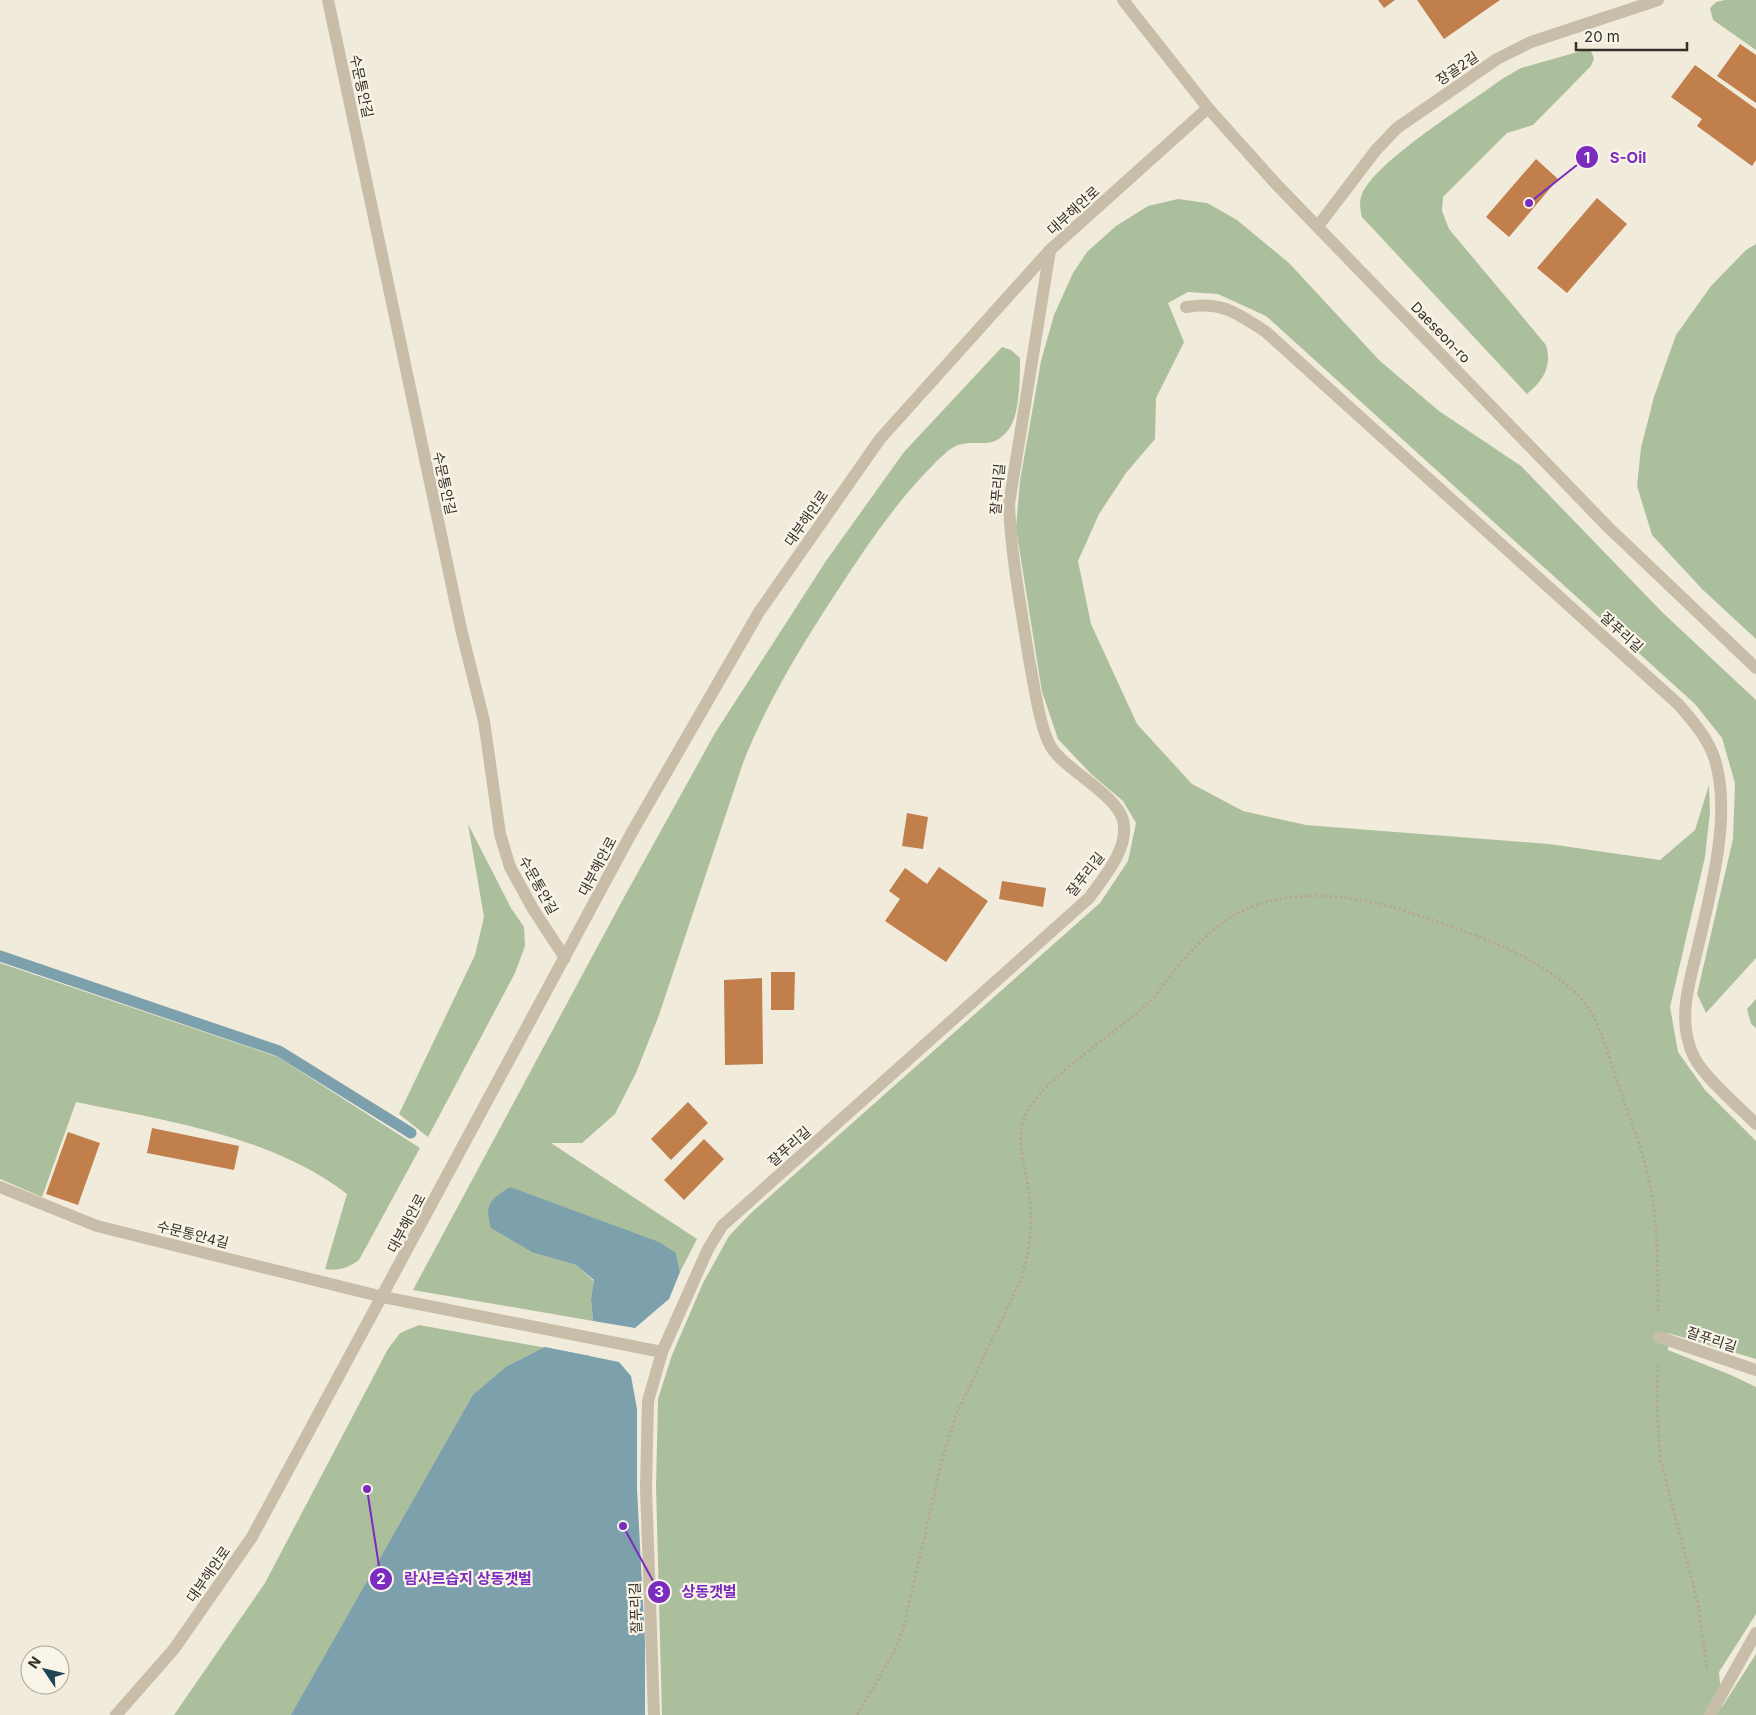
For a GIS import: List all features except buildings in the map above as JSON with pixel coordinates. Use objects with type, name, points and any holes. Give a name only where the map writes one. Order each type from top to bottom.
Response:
[{"type":"street","name":"수문통안길","points":[[328,0],[459,619],[484,721],[500,834],[510,867],[533,909],[565,958]]},
{"type":"street","name":"Daeseon-ro","points":[[1123,0],[1208,108],[1318,226],[1608,527],[1756,668]]},
{"type":"street","name":"장골2길","points":[[1318,226],[1376,150],[1397,128],[1498,59],[1531,42],[1658,0]]},
{"type":"street","name":"대부해안로","points":[[116,1715],[174,1649],[252,1537],[632,832],[759,612],[880,439],[1050,250],[1208,108]]},
{"type":"street","name":"잘푸리길","points":[[654,1715],[646,1488],[648,1401],[662,1352],[708,1249],[722,1226],[1089,898],[1114,864],[1123,839],[1123,820],[1115,805],[1052,747],[1037,704],[1010,546],[1009,504],[1050,250]]},
{"type":"street","name":"잘푸리길","points":[[1186,308],[1205,304],[1234,311],[1266,332],[1678,704],[1698,727],[1714,756],[1721,790],[1720,836],[1685,997],[1685,1032],[1695,1059],[1756,1124]]},
{"type":"street","name":"수문통안4길","points":[[0,1188],[97,1226],[383,1297]]},
{"type":"street","points":[[383,1297],[662,1352]]},
{"type":"street","name":"잘푸리길","points":[[1659,1338],[1756,1370]]},
{"type":"street","points":[[1710,1715],[1756,1633]]},
{"type":"path","points":[[857,1715],[893,1654],[904,1626],[942,1460],[956,1415],[1021,1279],[1029,1256],[1032,1230],[1030,1193],[1020,1143],[1022,1127],[1027,1112],[1036,1097],[1052,1082],[1150,1002],[1191,952],[1210,933],[1231,918],[1259,904],[1287,898],[1325,896],[1380,903],[1492,942],[1538,965],[1566,984],[1588,1008],[1603,1040],[1635,1134],[1652,1192],[1657,1231],[1659,1338],[1657,1404],[1660,1458],[1698,1604],[1707,1670]]},
{"type":"green space","points":[[1725,0],[1756,0],[1756,50],[1713,20],[1710,8],[1716,2]]},
{"type":"green space","points":[[1588,49],[1594,59],[1591,66],[1533,125],[1507,133],[1443,197],[1442,211],[1449,229],[1546,345],[1548,360],[1545,372],[1538,383],[1527,394],[1362,217],[1360,200],[1371,180],[1404,149],[1502,79],[1521,68]]},
{"type":"green space","points":[[1178,199],[1207,203],[1237,220],[1289,263],[1380,361],[1439,411],[1521,466],[1663,613],[1756,700],[1756,958],[1706,1013],[1697,994],[1733,839],[1735,783],[1722,738],[1695,704],[1266,316],[1218,294],[1188,292],[1168,303],[1184,342],[1156,398],[1155,439],[1126,473],[1099,514],[1078,561],[1091,624],[1137,724],[1192,784],[1243,811],[1306,825],[1549,844],[1660,860],[1695,830],[1709,785],[1710,812],[1705,857],[1670,1007],[1678,1052],[1705,1090],[1756,1141],[1756,1359],[1668,1333],[1668,1350],[1756,1387],[1756,1614],[1719,1672],[1722,1707],[1756,1654],[1756,1715],[662,1715],[656,1486],[658,1399],[672,1355],[703,1283],[729,1236],[751,1213],[1100,903],[1128,861],[1136,823],[1123,801],[1091,774],[1058,739],[1042,692],[1016,528],[1020,481],[1041,361],[1054,315],[1073,273],[1087,252],[1116,226],[1148,206]]},
{"type":"green space","points":[[1756,244],[1756,639],[1702,589],[1652,535],[1637,486],[1641,448],[1654,397],[1676,335],[1711,286],[1746,250]]},
{"type":"green space","points":[[1002,347],[1011,350],[1020,358],[1017,405],[1013,422],[1003,436],[997,440],[958,445],[946,453],[907,494],[858,559],[797,655],[773,697],[752,740],[659,1015],[636,1073],[615,1114],[582,1143],[551,1143],[697,1239],[680,1272],[676,1253],[534,1253],[576,1265],[594,1281],[591,1299],[593,1321],[413,1290],[622,901],[715,733],[826,561],[904,452]]},
{"type":"green space","points":[[468,824],[511,908],[524,927],[525,946],[515,973],[428,1137],[399,1114],[475,955],[484,917]]},
{"type":"green space","points":[[0,963],[278,1057],[420,1148],[359,1260],[343,1268],[335,1270],[325,1269],[347,1194],[318,1174],[286,1158],[252,1144],[182,1124],[76,1102],[42,1197],[0,1179]]},
{"type":"green space","points":[[1756,999],[1756,1028],[1751,1024],[1747,1009]]},
{"type":"green space","points":[[419,1325],[591,1356],[546,1715],[174,1715],[265,1583],[388,1349],[400,1333]]},
{"type":"water","points":[[510,1187],[659,1242],[676,1253],[680,1272],[669,1299],[635,1328],[593,1321],[591,1299],[594,1280],[576,1265],[534,1253],[491,1228],[488,1213],[490,1203]]},
{"type":"water","points":[[545,1347],[619,1362],[631,1376],[637,1409],[637,1489],[645,1641],[645,1715],[291,1715],[473,1395],[506,1367]]},
{"type":"waterway","points":[[0,956],[279,1051],[411,1133]]},
{"type":"place","name":"S-Oil","points":[[1529,203]]},
{"type":"place","name":"람사르습지 상동갯벌","points":[[367,1489]]},
{"type":"place","name":"상동갯벌","points":[[623,1526]]}]
